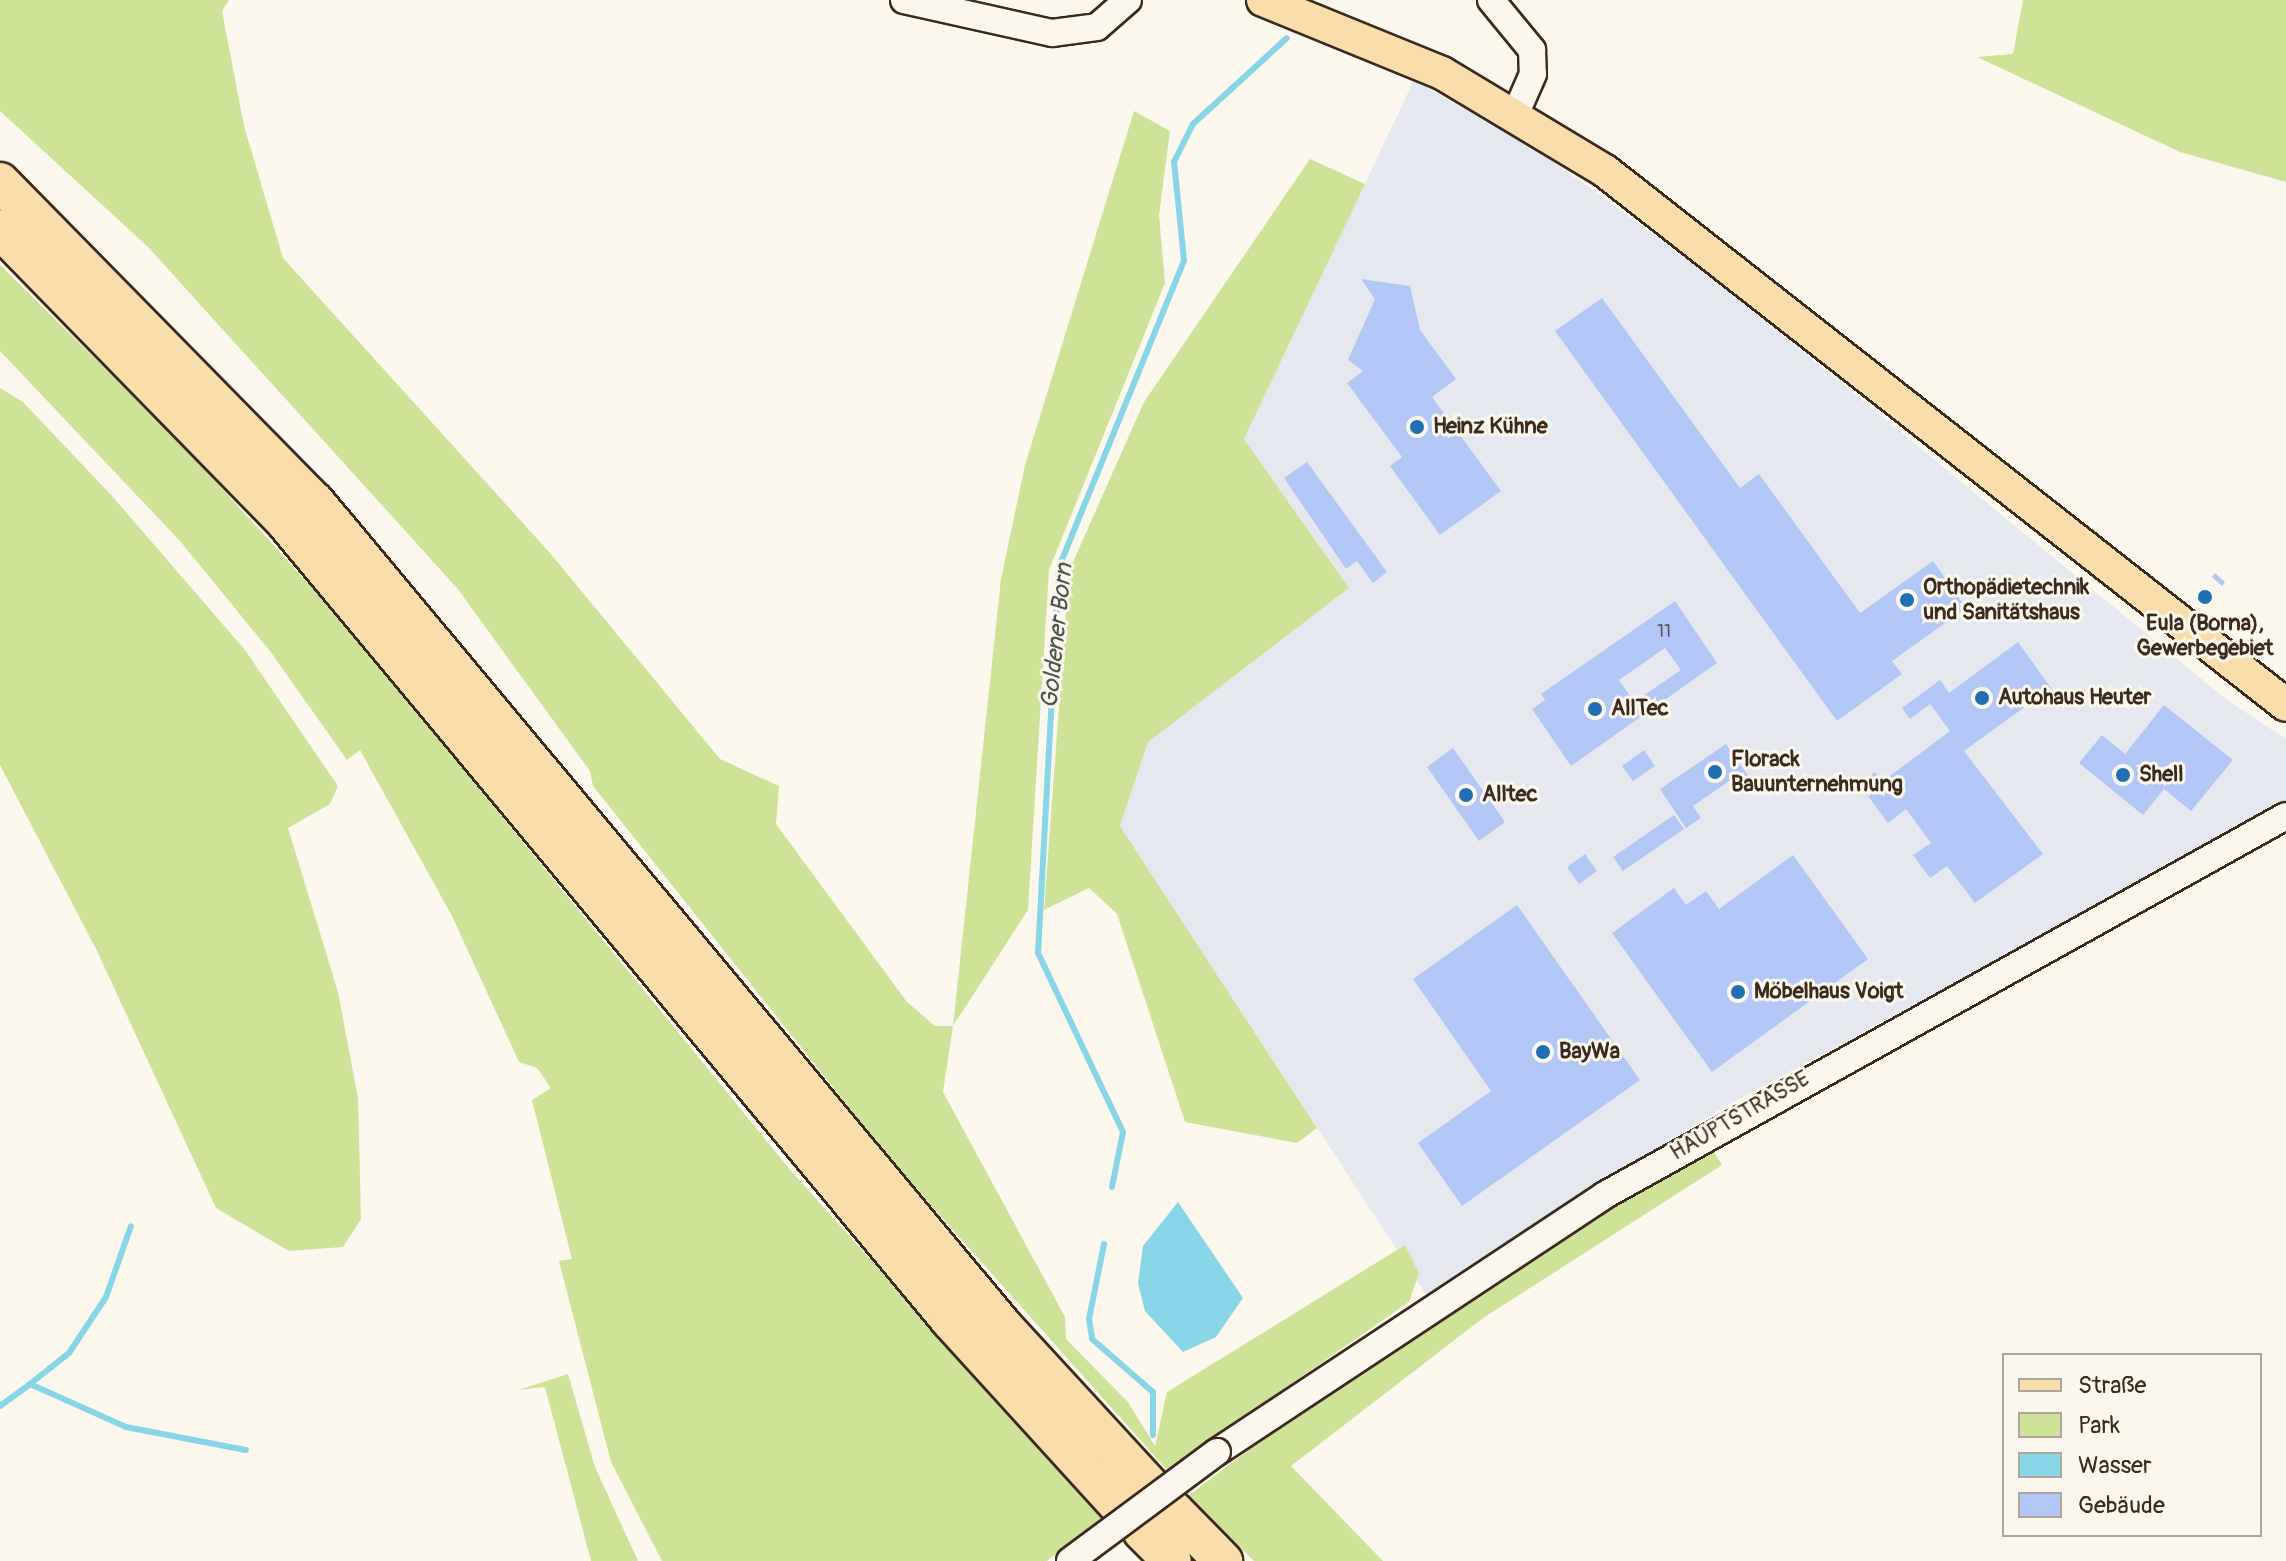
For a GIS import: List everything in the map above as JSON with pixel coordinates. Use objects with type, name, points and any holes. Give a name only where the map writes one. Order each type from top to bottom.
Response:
[{"type":"highway","points":[[0,182],[225,402],[389,586],[1001,1324],[1146,1508],[1172,1561]]},
{"type":"highway","points":[[0,229],[203,431],[304,544],[939,1308],[1146,1508],[1223,1561]]},
{"type":"main road","points":[[1263,0],[1391,50],[1516,113],[1716,255],[2286,705]]},
{"type":"street","points":[[904,0],[1052,33],[1097,27],[1126,5]]},
{"type":"street","points":[[1491,0],[1532,50],[1533,74],[1516,113]]},
{"type":"street","name":"HAUPTSTRASSE","points":[[1070,1561],[1217,1452],[1619,1187],[2286,816]]},
{"type":"shaded area","points":[[1414,80],[1541,153],[1702,269],[2226,699],[2286,739],[2286,800],[2263,816],[1719,1110],[1427,1296],[1120,826],[1147,742],[1349,588],[1244,439]]},
{"type":"green space","points":[[0,0],[229,0],[222,11],[244,126],[283,258],[550,553],[720,759],[779,786],[776,824],[907,1002],[935,1026],[953,1026],[943,1092],[1065,1317],[1066,1339],[1128,1402],[1155,1446],[1167,1392],[1405,1245],[1419,1273],[1409,1302],[1167,1470],[894,1164],[593,786],[590,771],[457,588],[148,247],[0,111]]},
{"type":"green space","points":[[2023,0],[2286,0],[2286,182],[2180,152],[1977,57],[2013,54]]},
{"type":"green space","points":[[1134,111],[1170,131],[1159,215],[1165,283],[1049,570],[1028,910],[953,1026],[1001,579],[1025,465]]},
{"type":"green space","points":[[1310,159],[1365,184],[1244,439],[1349,588],[1148,742],[1120,826],[1317,1128],[1297,1143],[1185,1122],[1117,914],[1089,888],[1044,910],[1069,571],[1144,402]]},
{"type":"green space","points":[[0,265],[177,439],[346,625],[792,1172],[1102,1518],[1047,1561],[662,1561],[611,1462],[559,1261],[572,1259],[532,1100],[551,1088],[537,1068],[519,1062],[452,916],[360,750],[347,760],[270,651],[180,541],[0,351]]},
{"type":"green space","points":[[0,388],[23,402],[112,496],[245,650],[338,786],[330,804],[288,828],[338,992],[358,1098],[361,1219],[343,1247],[289,1251],[216,1208],[97,951],[0,765]]},
{"type":"green space","points":[[1712,1149],[1722,1165],[1483,1318],[1291,1466],[1383,1561],[1254,1561],[1188,1496],[1342,1379],[1630,1192]]},
{"type":"green space","points":[[568,1374],[595,1467],[638,1561],[591,1561],[545,1387],[518,1390]]},
{"type":"water","points":[[1178,1202],[1243,1298],[1216,1337],[1183,1352],[1145,1311],[1138,1283],[1143,1246]]},
{"type":"building","name":"Heinz Kühne","points":[[1361,279],[1410,286],[1420,330],[1456,379],[1432,397],[1501,491],[1440,535],[1390,466],[1402,457],[1347,383],[1363,371],[1348,360],[1375,299]]},
{"type":"building","points":[[1602,298],[1740,488],[1759,474],[1860,613],[1933,561],[1966,608],[1892,661],[1902,674],[1837,721],[1555,331]]},
{"type":"building","points":[[1307,462],[1387,572],[1373,583],[1357,561],[1346,569],[1284,478]]},
{"type":"building","points":[[2215,573],[2225,582],[2222,586],[2212,577]]},
{"type":"building","points":[[1675,601],[1717,663],[1571,766],[1532,709],[1545,700],[1541,694]],"holes":[[[1665,648],[1681,670],[1634,702],[1619,680]]]},
{"type":"building","points":[[2018,642],[2051,688],[1964,751],[2043,854],[1975,903],[1947,866],[1930,878],[1913,855],[1931,843],[1906,809],[1888,823],[1859,784],[1875,772],[1882,782],[1950,731],[1930,704],[1910,719],[1902,708],[1940,680],[1949,693]]},
{"type":"building","points":[[2164,705],[2233,760],[2191,811],[2164,789],[2143,815],[2079,763],[2102,735],[2125,754]]},
{"type":"building","name":"Florack Bauunternehmung","points":[[1726,744],[1752,781],[1740,789],[1732,779],[1693,806],[1701,818],[1686,828],[1660,789]]},
{"type":"building","name":"Alltec","points":[[1453,748],[1505,822],[1479,841],[1427,767]]},
{"type":"building","points":[[1644,750],[1655,766],[1633,781],[1622,766]]},
{"type":"building","points":[[1674,815],[1684,829],[1623,871],[1613,857]]},
{"type":"building","points":[[1585,854],[1597,871],[1579,884],[1567,867]]},
{"type":"building","name":"Möbelhaus Voigt","points":[[1793,855],[1868,959],[1712,1072],[1612,933],[1674,888],[1686,905],[1706,891],[1719,909]]},
{"type":"building","name":"BayWa","points":[[1517,905],[1640,1080],[1462,1206],[1418,1143],[1491,1091],[1413,979]]},
{"type":"waterway","name":"Goldener Born","points":[[1112,1187],[1123,1132],[1038,953],[1059,567],[1184,260],[1174,162],[1193,124],[1287,38]]},
{"type":"waterway","points":[[30,1384],[69,1353],[106,1297],[131,1226]]},
{"type":"waterway","name":"Goldener Born","points":[[1104,1244],[1089,1319],[1092,1339],[1153,1392],[1153,1435]]},
{"type":"waterway","points":[[0,1406],[30,1384],[126,1427],[246,1450]]},
{"type":"place","name":"Heinz Kühne","points":[[1417,427]]},
{"type":"place","name":"Eula (Borna), Gewerbegebiet","points":[[2205,597]]},
{"type":"place","name":"Orthopädietechnik und Sanitätshaus","points":[[1907,600]]},
{"type":"place","name":"Autohaus Heuter","points":[[1982,698]]},
{"type":"place","name":"AllTec","points":[[1595,709]]},
{"type":"place","name":"Florack Bauunternehmung","points":[[1715,772]]},
{"type":"place","name":"Shell","points":[[2123,775]]},
{"type":"place","name":"Alltec","points":[[1466,795]]},
{"type":"place","name":"Möbelhaus Voigt","points":[[1738,992]]},
{"type":"place","name":"BayWa","points":[[1543,1052]]}]
